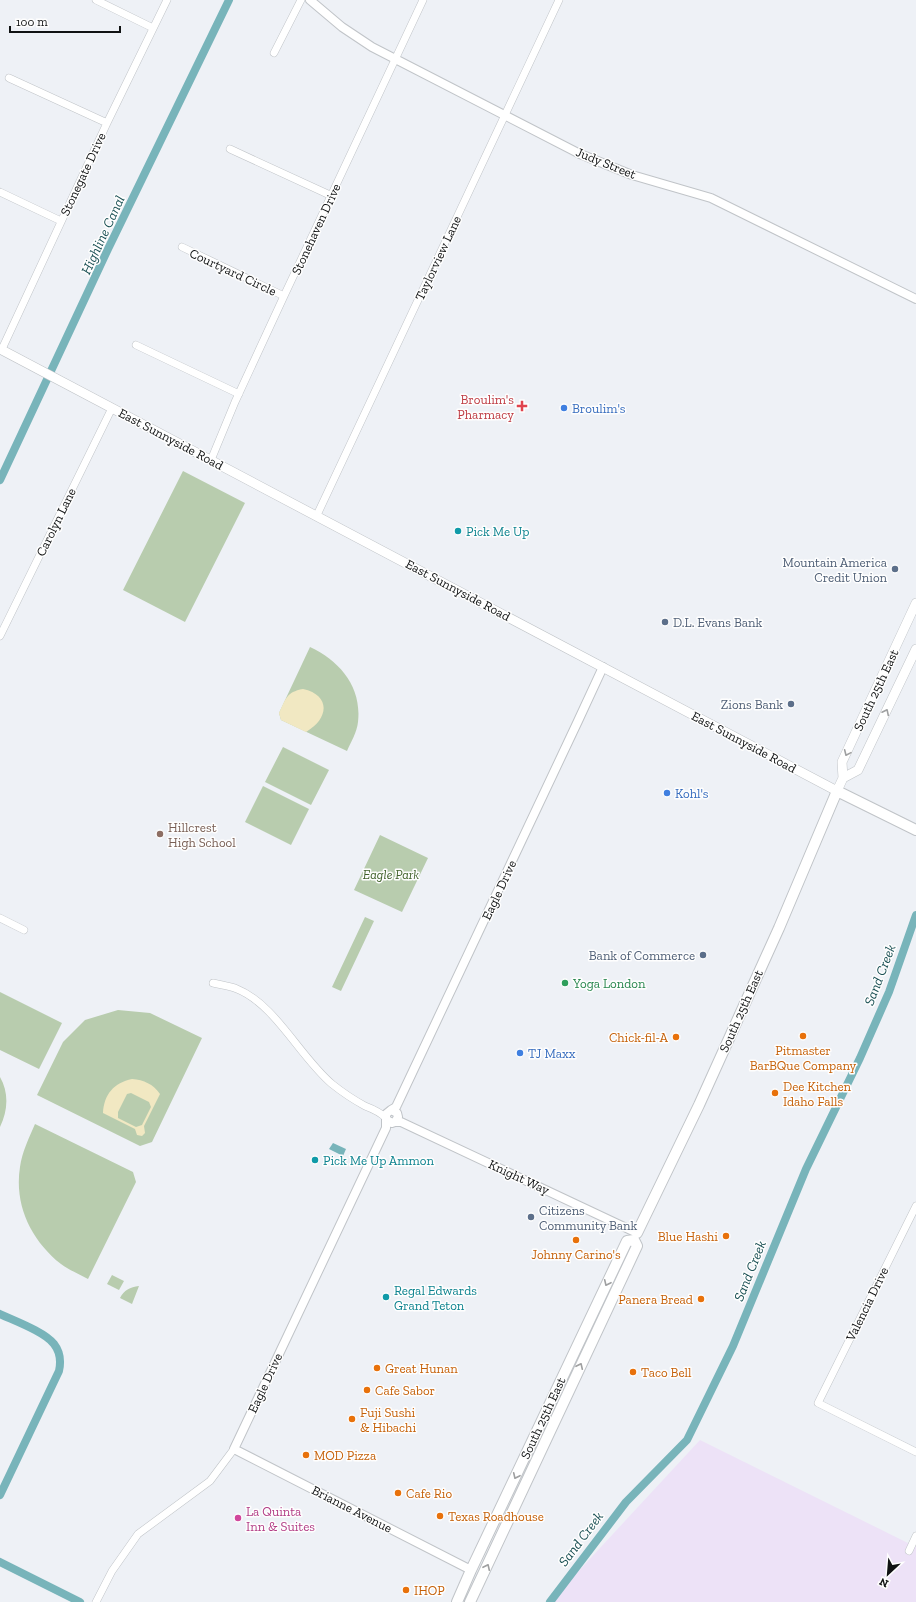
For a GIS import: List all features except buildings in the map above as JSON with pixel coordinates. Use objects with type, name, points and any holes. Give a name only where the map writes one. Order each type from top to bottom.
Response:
[{"type":"main road","name":"East Sunnyside Road","points":[[1,349],[602,667],[916,830]]},
{"type":"main road","name":"South 25th East","points":[[457,1602],[627,1241],[635,1237],[699,1105],[760,971],[843,778],[842,762],[916,603]]},
{"type":"main road","name":"South 25th East","points":[[843,778],[858,770],[916,649]]},
{"type":"main road","name":"South 25th East","points":[[470,1602],[637,1246],[635,1237]]},
{"type":"main road","points":[[554,1396],[564,1401]]},
{"type":"main road","points":[[497,1515],[497,1528],[492,1542],[497,1546]]},
{"type":"street","points":[[96,0],[153,28]]},
{"type":"street","name":"Stonegate Drive","points":[[1,349],[166,0]]},
{"type":"street","points":[[274,53],[301,0]]},
{"type":"street","name":"Judy Street","points":[[310,0],[342,27],[372,48],[504,116],[601,163],[632,175],[710,198],[916,299]]},
{"type":"street","name":"Stonehaven Drive","points":[[211,460],[239,394],[284,296],[423,0]]},
{"type":"street","name":"Taylorview Lane","points":[[316,516],[559,0]]},
{"type":"street","points":[[9,78],[107,123]]},
{"type":"street","points":[[230,149],[332,196]]},
{"type":"street","points":[[0,192],[61,221]]},
{"type":"street","name":"Courtyard Circle","points":[[182,248],[284,296]]},
{"type":"street","points":[[136,345],[239,394]]},
{"type":"street","name":"Carolyn Lane","points":[[0,636],[112,408]]},
{"type":"street","name":"Eagle Drive","points":[[96,1602],[112,1571],[138,1534],[210,1481],[234,1449],[392,1117],[602,667]]},
{"type":"street","points":[[0,918],[24,930]]},
{"type":"street","name":"Knight Way","points":[[213,983],[236,989],[254,999],[273,1016],[312,1064],[331,1084],[364,1105],[392,1117],[635,1237]]},
{"type":"street","name":"Valencia Drive","points":[[916,1206],[818,1403],[916,1452]]},
{"type":"street","name":"Brianne Avenue","points":[[234,1449],[471,1570]]},
{"type":"street","points":[[909,1551],[916,1536]]},
{"type":"shaded area","points":[[700,1440],[916,1547],[916,1602],[550,1602]]},
{"type":"green space","points":[[183,471],[245,503],[185,622],[123,590]]},
{"type":"green space","points":[[310,647],[331,660],[339,668],[347,677],[356,697],[358,722],[354,737],[347,751],[281,720],[279,713]]},
{"type":"green space","points":[[283,747],[329,770],[311,805],[265,782]]},
{"type":"green space","points":[[263,786],[309,809],[291,845],[245,822]]},
{"type":"green space","name":"Eagle Park","points":[[380,835],[428,858],[402,912],[354,890]]},
{"type":"green space","points":[[365,917],[374,921],[341,991],[332,987]]},
{"type":"green space","points":[[0,992],[62,1023],[39,1069],[0,1050]]},
{"type":"green space","points":[[118,1010],[150,1013],[202,1038],[152,1142],[140,1146],[37,1095],[63,1042],[85,1020]]},
{"type":"green space","points":[[0,1077],[5,1089],[6,1108],[0,1127]]},
{"type":"green space","points":[[35,1124],[133,1172],[136,1182],[88,1279],[64,1266],[50,1254],[33,1233],[22,1208],[19,1181],[20,1167],[24,1150]]},
{"type":"green space","points":[[112,1275],[124,1281],[119,1290],[107,1284]]},
{"type":"green space","points":[[139,1286],[132,1304],[120,1298],[128,1289]]},
{"type":"sand","points":[[303,689],[319,696],[324,708],[323,714],[319,721],[314,727],[306,732],[281,720],[279,713],[285,700],[290,694],[297,690]]},
{"type":"sand","points":[[132,1079],[140,1080],[151,1085],[160,1094],[144,1126],[145,1133],[142,1136],[137,1135],[135,1129],[103,1113],[105,1100],[111,1090],[120,1083]],"holes":[[[131,1093],[149,1102],[151,1107],[142,1125],[136,1127],[118,1118],[118,1112],[127,1094]]]},
{"type":"water","points":[[333,1143],[346,1149],[343,1156],[329,1149]]},
{"type":"waterway","name":"Highline Canal","points":[[0,480],[108,249],[229,0]]},
{"type":"waterway","name":"Sand Creek","points":[[550,1602],[626,1502],[687,1440],[733,1346],[806,1169],[860,1058],[889,992],[916,915]]},
{"type":"waterway","name":"Highline Canal","points":[[0,1314],[44,1335],[54,1344],[58,1351],[60,1361],[59,1371],[0,1495]]},
{"type":"waterway","name":"Highline Canal","points":[[0,1562],[80,1602]]},
{"type":"place","name":"Broulim's Pharmacy","points":[[522,406]]},
{"type":"place","name":"Broulim's","points":[[564,408]]},
{"type":"place","name":"Pick Me Up","points":[[458,531]]},
{"type":"place","name":"Mountain America Credit Union","points":[[895,569]]},
{"type":"place","name":"D.L. Evans Bank","points":[[665,622]]},
{"type":"place","name":"Zions Bank","points":[[791,704]]},
{"type":"place","name":"Kohl's","points":[[667,793]]},
{"type":"place","name":"Hillcrest High School","points":[[160,834]]},
{"type":"place","name":"Bank of Commerce","points":[[703,955]]},
{"type":"place","name":"Yoga London","points":[[565,983]]},
{"type":"place","name":"Pitmaster BarBQue Company","points":[[803,1036]]},
{"type":"place","name":"Chick-fil-A","points":[[676,1037]]},
{"type":"place","name":"TJ Maxx","points":[[520,1053]]},
{"type":"place","name":"Dee Kitchen Idaho Falls","points":[[775,1093]]},
{"type":"place","name":"Pick Me Up Ammon","points":[[315,1160]]},
{"type":"place","name":"Citizens Community Bank","points":[[531,1217]]},
{"type":"place","name":"Blue Hashi","points":[[726,1236]]},
{"type":"place","name":"Johnny Carino's","points":[[576,1240]]},
{"type":"place","name":"Regal Edwards Grand Teton","points":[[386,1297]]},
{"type":"place","name":"Panera Bread","points":[[701,1299]]},
{"type":"place","name":"Great Hunan","points":[[377,1368]]},
{"type":"place","name":"Taco Bell","points":[[633,1372]]},
{"type":"place","name":"Cafe Sabor","points":[[367,1390]]},
{"type":"place","name":"Fuji Sushi & Hibachi","points":[[352,1419]]},
{"type":"place","name":"MOD Pizza","points":[[306,1455]]},
{"type":"place","name":"Cafe Rio","points":[[398,1493]]},
{"type":"place","name":"Texas Roadhouse","points":[[440,1516]]},
{"type":"place","name":"La Quinta Inn & Suites","points":[[238,1518]]},
{"type":"place","name":"IHOP","points":[[406,1590]]}]
